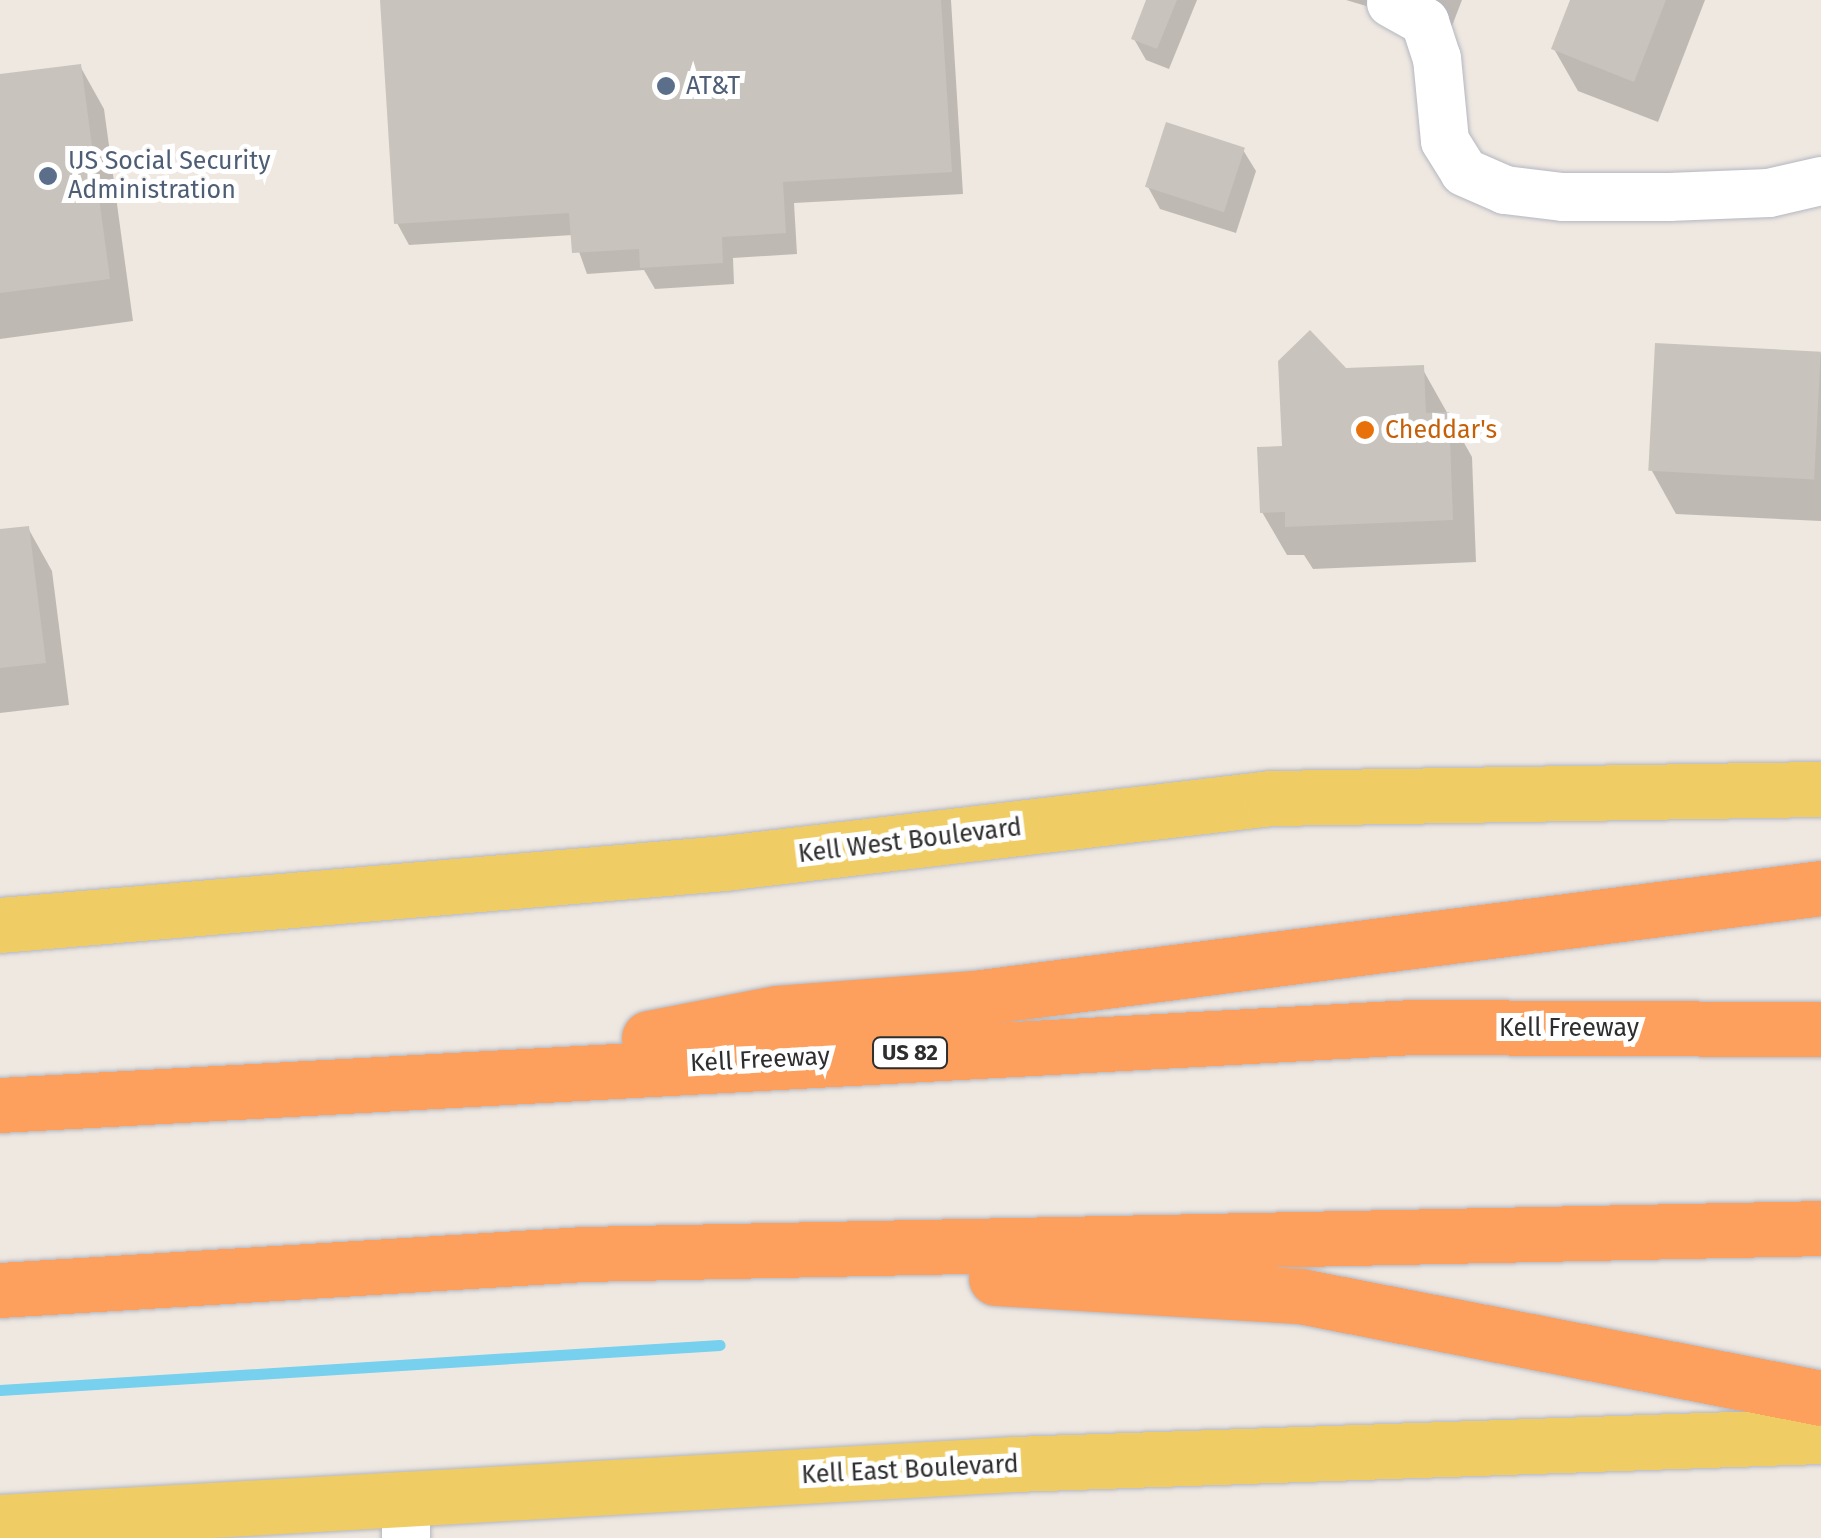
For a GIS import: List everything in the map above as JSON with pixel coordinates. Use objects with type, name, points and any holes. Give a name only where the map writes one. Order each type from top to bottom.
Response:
[{"type":"highway","points":[[453,1076],[778,1013],[974,998],[1821,888]]},
{"type":"highway","name":"Kell Freeway","points":[[0,1105],[453,1076],[1411,1027],[1821,1029]]},
{"type":"highway","points":[[0,1070],[333,1083]]},
{"type":"highway","points":[[0,1290],[584,1254],[1821,1228]]},
{"type":"highway","points":[[584,1254],[1300,1296],[1821,1398]]},
{"type":"main road","name":"Kell West Boulevard","points":[[0,925],[724,863],[1271,798],[1821,788]]},
{"type":"main road","name":"Kell East Boulevard","points":[[0,1522],[406,1518],[1014,1464],[1821,1436]]},
{"type":"street","points":[[1392,3],[1425,22],[1437,58],[1445,141],[1464,172],[1506,190],[1563,198],[1670,197],[1769,192],[1821,182]]},
{"type":"building","name":"AT&T","points":[[380,0],[941,0],[952,172],[783,182],[786,233],[722,237],[723,263],[640,268],[639,249],[572,253],[569,213],[394,224]]},
{"type":"building","points":[[1146,0],[1177,0],[1157,49],[1131,39]]},
{"type":"building","points":[[1570,0],[1666,0],[1634,82],[1551,49]]},
{"type":"building","name":"US Social Security Administration","points":[[81,64],[110,279],[0,293],[0,74]]},
{"type":"building","points":[[1166,122],[1245,148],[1224,212],[1145,187]]},
{"type":"building","name":"Cheddar's","points":[[1310,330],[1346,368],[1424,365],[1426,413],[1449,412],[1453,520],[1285,527],[1285,512],[1260,513],[1257,447],[1282,446],[1278,361]]},
{"type":"building","points":[[1655,343],[1821,352],[1814,480],[1648,471]]},
{"type":"building","points":[[29,526],[46,663],[0,668],[0,529]]},
{"type":"waterway","points":[[0,1390],[720,1345]]},
{"type":"place","name":"AT&T","points":[[666,86]]},
{"type":"place","name":"US Social Security Administration","points":[[48,176]]},
{"type":"place","name":"Cheddar's","points":[[1365,430]]}]
